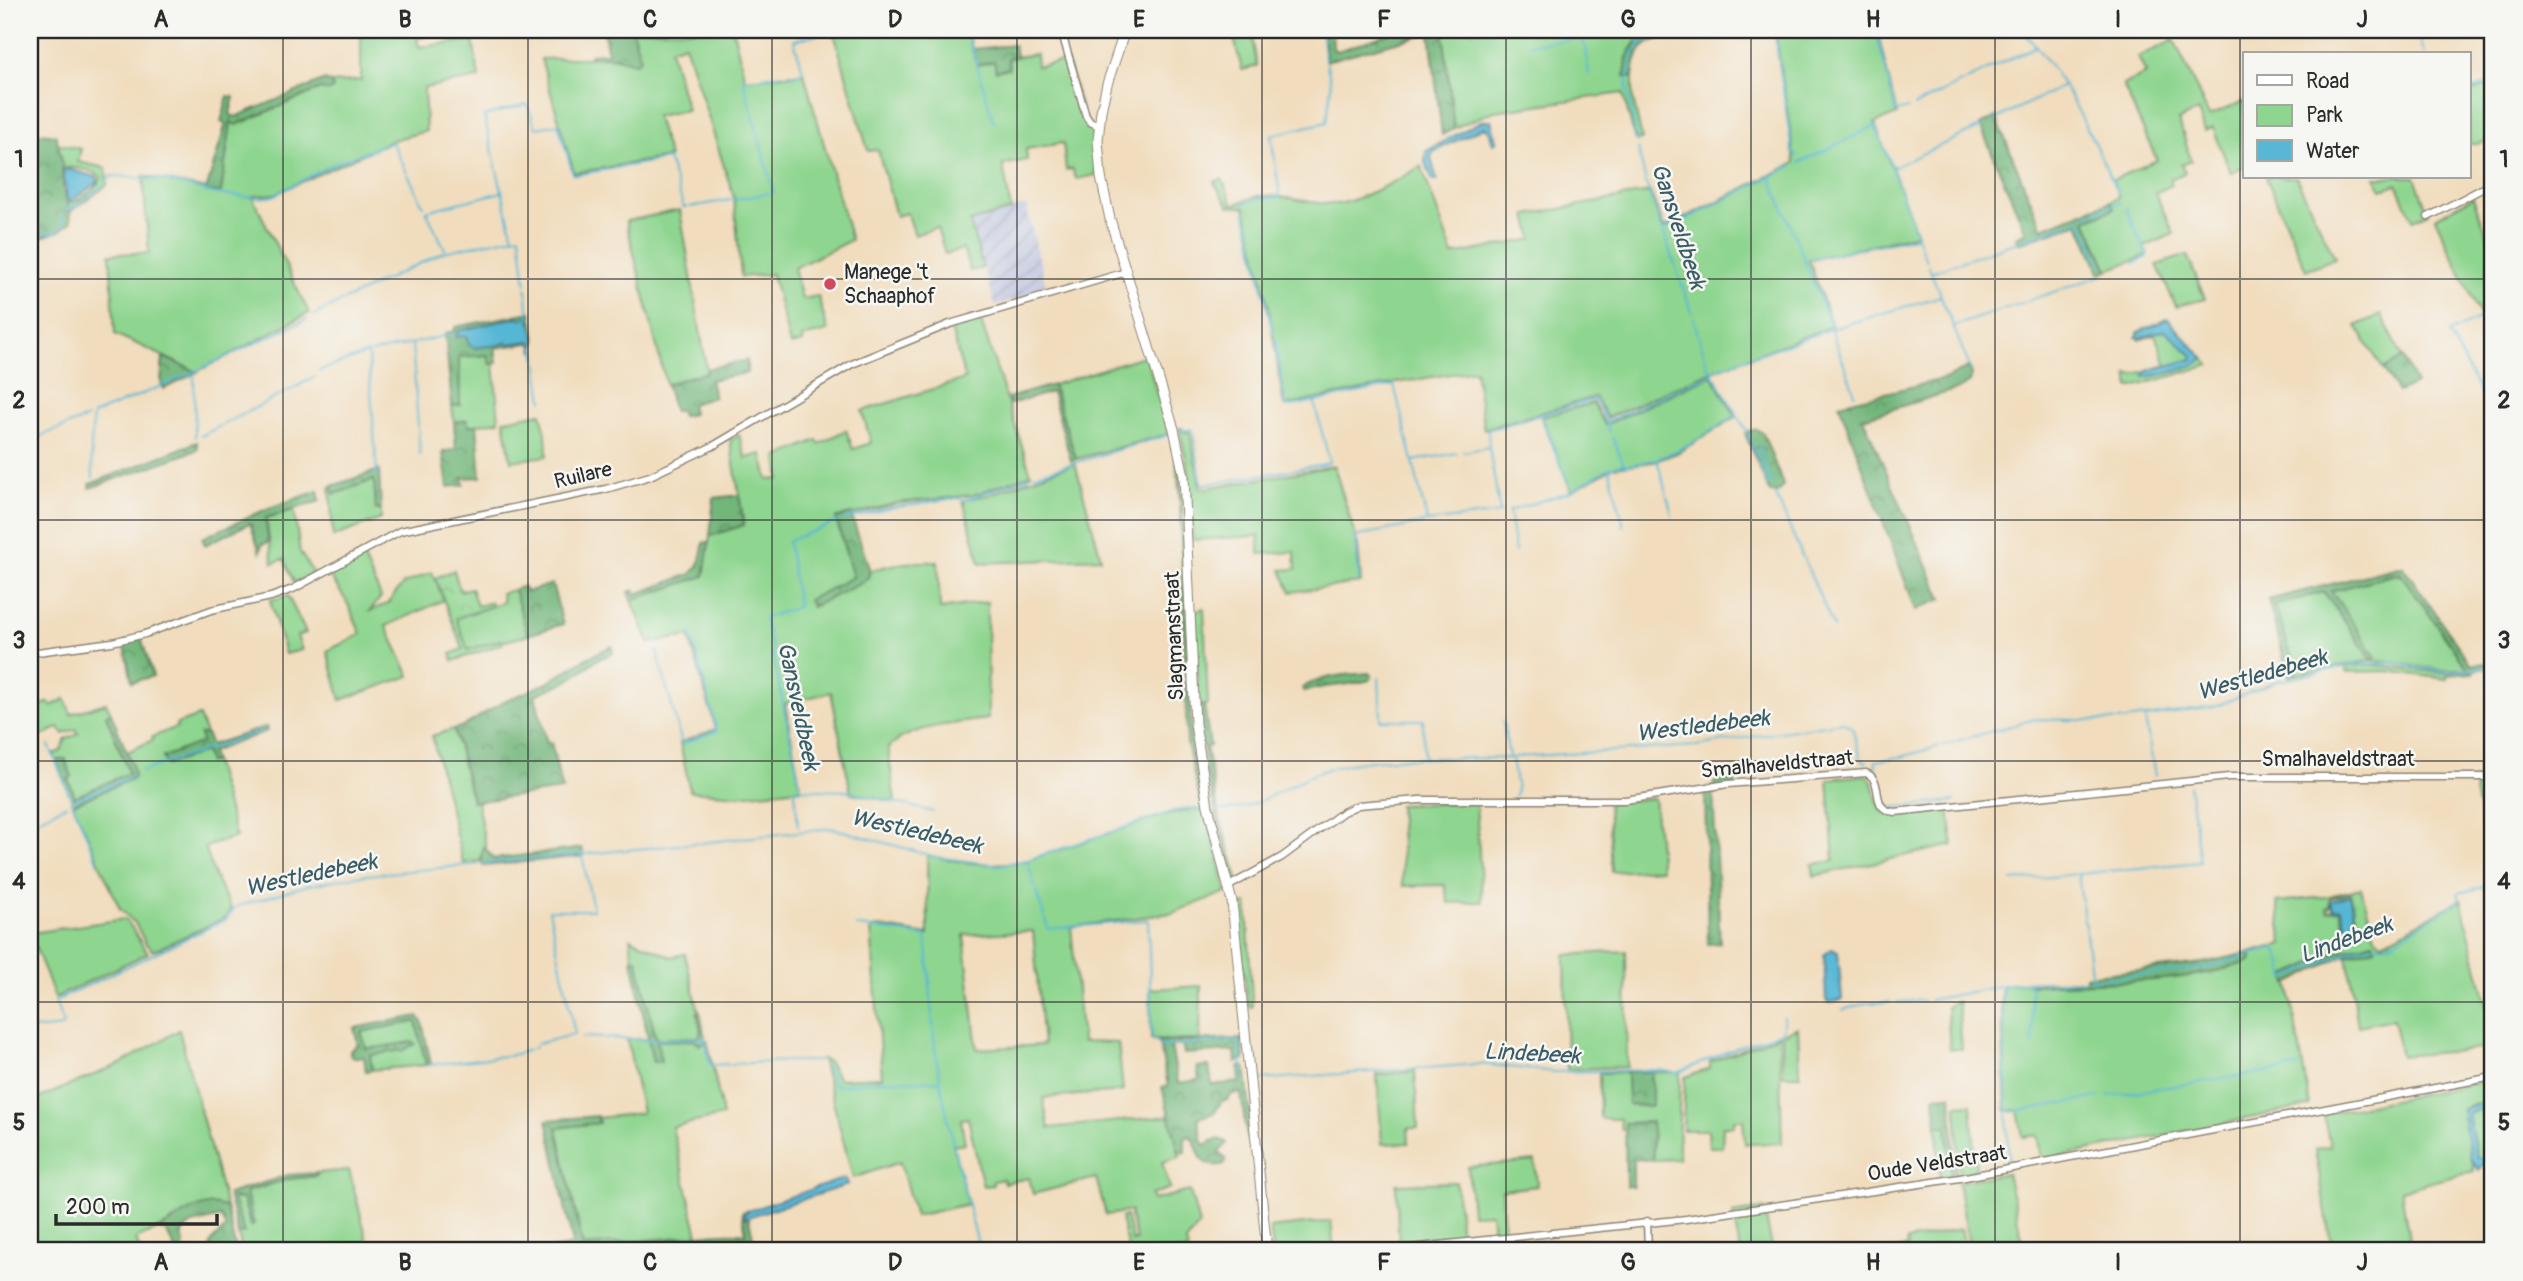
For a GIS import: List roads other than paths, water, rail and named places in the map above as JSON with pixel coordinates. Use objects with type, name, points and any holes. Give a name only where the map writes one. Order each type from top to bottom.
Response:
[{"type":"main road","name":"Slagmanstraat","points":[[1125,30],[1107,84],[1099,126],[1103,190],[1174,429],[1184,476],[1195,731],[1208,806],[1229,886],[1268,1251]]},
{"type":"street","points":[[1061,30],[1086,116],[1090,122],[1099,126]]},
{"type":"street","points":[[2428,217],[2493,183]]},
{"type":"street","name":"Ruilare","points":[[30,653],[112,642],[145,634],[211,610],[271,597],[293,589],[400,531],[606,489],[650,476],[713,446],[852,364],[950,324],[1126,272]]},
{"type":"street","name":"Smalhaveldstraat","points":[[1229,886],[1282,857],[1350,807],[1382,803],[1473,799],[1625,800],[1728,784],[1866,773],[1874,779],[1881,807],[1886,811],[1895,811],[2229,777],[2493,777]]},
{"type":"street","name":"Oude Veldstraat","points":[[1381,1251],[1686,1219],[1960,1178],[2493,1077]]},
{"type":"street","points":[[1647,1222],[1648,1251]]},
{"type":"water","points":[[1491,120],[1497,142],[1493,144],[1489,130],[1484,127],[1433,152],[1431,158],[1437,180],[1433,181],[1425,162],[1426,151],[1481,121]]},
{"type":"water","points":[[67,169],[97,177],[98,182],[71,201],[67,199],[63,171]]},
{"type":"water","points":[[529,314],[536,353],[531,341],[509,344],[506,342],[476,348],[469,345],[466,336],[456,337],[458,331],[518,317],[524,319]]},
{"type":"water","points":[[2168,319],[2204,358],[2185,368],[2144,377],[2146,372],[2151,370],[2193,359],[2165,330],[2141,338],[2136,337],[2141,331]]},
{"type":"water","points":[[2350,895],[2359,930],[2348,934],[2341,908],[2333,909],[2331,901]]},
{"type":"water","points":[[1832,949],[1838,952],[1842,1000],[1829,1003],[1826,1000],[1824,955]]},
{"type":"water","points":[[2493,1100],[2493,1105],[2468,1114],[2477,1158],[2493,1156],[2493,1162],[2483,1165],[2479,1170],[2471,1160],[2462,1110]]},
{"type":"water","points":[[845,1178],[847,1185],[745,1218],[745,1212]]},
{"type":"waterway","points":[[789,76],[801,74],[803,71],[794,40],[835,30]]},
{"type":"waterway","points":[[890,30],[893,35],[911,30],[932,33],[952,30]]},
{"type":"waterway","points":[[967,30],[994,123]]},
{"type":"waterway","points":[[1321,30],[1325,59]]},
{"type":"waterway","points":[[1582,30],[1589,74]]},
{"type":"waterway","points":[[1637,30],[1640,46]]},
{"type":"waterway","name":"Gansveldbeek","points":[[1637,142],[1627,86],[1633,52],[1656,38],[1682,30]]},
{"type":"waterway","points":[[1774,30],[1792,151],[1797,156]]},
{"type":"waterway","points":[[1876,30],[1896,112],[1908,109]]},
{"type":"waterway","points":[[2021,30],[2064,87],[2118,193]]},
{"type":"waterway","points":[[2416,30],[2424,52]]},
{"type":"waterway","points":[[2488,30],[2493,43]]},
{"type":"waterway","points":[[1530,44],[1583,38]]},
{"type":"waterway","points":[[1914,106],[2036,46]]},
{"type":"waterway","points":[[1243,204],[1280,196],[1271,135],[1327,122],[1331,86],[1327,64]]},
{"type":"waterway","points":[[774,193],[743,80],[782,74]]},
{"type":"waterway","points":[[2470,91],[2493,80]]},
{"type":"waterway","points":[[1992,121],[2063,86]]},
{"type":"waterway","points":[[526,284],[520,235],[513,237],[484,116],[527,104],[536,128],[558,124],[575,175],[668,159],[684,208],[687,207]]},
{"type":"waterway","points":[[1799,163],[1875,126],[1926,261]]},
{"type":"waterway","points":[[1893,167],[1983,126]]},
{"type":"waterway","points":[[357,155],[392,142],[424,207]]},
{"type":"waterway","name":"Gansveldbeek","points":[[1638,149],[1646,183],[1692,313]]},
{"type":"waterway","points":[[135,178],[169,181],[217,194],[260,198],[273,196],[333,164],[354,156]]},
{"type":"waterway","points":[[1678,223],[1792,166]]},
{"type":"waterway","points":[[106,182],[111,176],[133,177]]},
{"type":"waterway","points":[[1771,178],[1832,328]]},
{"type":"waterway","points":[[66,209],[74,207],[103,186]]},
{"type":"waterway","points":[[445,249],[426,211],[502,192]]},
{"type":"waterway","points":[[690,207],[770,193]]},
{"type":"waterway","points":[[2084,217],[2121,202]]},
{"type":"waterway","points":[[2126,208],[2148,257],[2133,263]]},
{"type":"waterway","points":[[1245,211],[1273,333]]},
{"type":"waterway","points":[[30,236],[56,232],[62,227],[63,215]]},
{"type":"waterway","points":[[1931,272],[2078,221],[2082,223],[2102,266]]},
{"type":"waterway","points":[[1665,229],[1673,225]]},
{"type":"waterway","points":[[314,315],[443,252],[513,237]]},
{"type":"waterway","points":[[1805,260],[1915,237]]},
{"type":"waterway","points":[[1928,265],[1971,370]]},
{"type":"waterway","points":[[1954,326],[2103,275]]},
{"type":"waterway","points":[[526,288],[529,318]]},
{"type":"waterway","points":[[1710,371],[1834,328],[1941,296]]},
{"type":"waterway","points":[[2493,312],[2449,333],[2493,418]]},
{"type":"waterway","name":"Gansveldbeek","points":[[1693,318],[1709,370]]},
{"type":"waterway","points":[[93,478],[93,415],[192,373],[307,319]]},
{"type":"waterway","points":[[530,324],[534,342]]},
{"type":"waterway","points":[[1831,329],[1855,394]]},
{"type":"waterway","points":[[372,353],[452,334]]},
{"type":"waterway","points":[[1275,339],[1286,407],[1313,402]]},
{"type":"waterway","points":[[412,343],[420,455]]},
{"type":"waterway","points":[[535,348],[543,401]]},
{"type":"waterway","points":[[319,371],[368,353],[377,474]]},
{"type":"waterway","name":"Gansveldbeek","points":[[1463,452],[1489,447],[1488,430],[1592,400],[1596,401],[1606,422],[1713,373]]},
{"type":"waterway","name":"Gansveldbeek","points":[[1713,374],[1746,430],[1768,486]]},
{"type":"waterway","points":[[194,376],[195,437]]},
{"type":"waterway","points":[[201,436],[315,377]]},
{"type":"waterway","name":"Gansveldbeek","points":[[1182,431],[1193,431],[1202,485],[1325,464],[1329,459],[1314,402],[1394,385],[1413,461],[1457,453]]},
{"type":"waterway","points":[[1540,415],[1569,485]]},
{"type":"waterway","points":[[1658,459],[1689,445],[1735,416]]},
{"type":"waterway","points":[[30,440],[87,418]]},
{"type":"waterway","points":[[1607,422],[1609,432]]},
{"type":"waterway","name":"Gansveldbeek","points":[[1034,475],[1168,435]]},
{"type":"waterway","points":[[1612,437],[1625,466],[1657,459],[1672,515]]},
{"type":"waterway","points":[[1759,446],[1772,484]]},
{"type":"waterway","points":[[1359,581],[1358,536],[1427,522],[1500,513],[1489,448]]},
{"type":"waterway","points":[[1413,462],[1427,521]]},
{"type":"waterway","points":[[1622,464],[1609,468],[1624,526]]},
{"type":"waterway","points":[[1515,552],[1509,511],[1569,492],[1609,468]]},
{"type":"waterway","name":"Gansveldbeek","points":[[845,519],[895,507],[958,498],[965,500],[1029,477]]},
{"type":"waterway","points":[[1775,494],[1834,628]]},
{"type":"waterway","name":"Gansveldbeek","points":[[767,630],[764,618],[798,607],[788,541],[839,521]]},
{"type":"waterway","name":"Gansveldbeek","points":[[768,632],[800,783],[800,789],[795,790],[798,826]]},
{"type":"waterway","points":[[657,651],[682,744],[717,731],[691,633]]},
{"type":"waterway","name":"Westledebeek","points":[[1875,770],[1876,761],[1905,756],[2035,719],[2118,721],[2214,707],[2274,682],[2357,664],[2391,663],[2446,672],[2493,667]]},
{"type":"waterway","points":[[1379,678],[1381,720],[1423,720],[1424,759]]},
{"type":"waterway","points":[[2145,719],[2155,776]]},
{"type":"waterway","points":[[1503,722],[1509,756]]},
{"type":"waterway","name":"Westledebeek","points":[[1515,757],[1696,746],[1842,722],[1852,727],[1861,760],[1867,762]]},
{"type":"waterway","points":[[142,771],[262,731]]},
{"type":"waterway","points":[[49,745],[97,861]]},
{"type":"waterway","name":"Westledebeek","points":[[1217,810],[1233,809],[1263,800],[1306,778],[1336,767],[1379,760],[1512,758],[1517,790],[1515,796]]},
{"type":"waterway","points":[[1877,775],[1885,806]]},
{"type":"waterway","points":[[75,800],[132,776]]},
{"type":"waterway","name":"Lindebeek","points":[[2189,785],[2200,862],[2078,874],[2092,980],[2204,968],[2273,948],[2277,949],[2286,978],[2361,947],[2387,944],[2396,940],[2460,900],[2458,893],[2488,886]]},
{"type":"waterway","points":[[800,789],[848,791],[933,812]]},
{"type":"waterway","points":[[1890,808],[1955,801]]},
{"type":"waterway","points":[[30,823],[66,805]]},
{"type":"waterway","name":"Westledebeek","points":[[701,843],[832,828],[936,857],[999,865],[1027,860],[1171,812],[1187,808],[1202,809]]},
{"type":"waterway","name":"Westledebeek","points":[[30,1028],[61,1027],[63,1024],[55,1001],[227,919],[235,907],[305,886],[356,876],[698,843]]},
{"type":"waterway","points":[[537,1044],[575,1034],[549,910],[593,910],[582,855]]},
{"type":"waterway","name":"Lindebeek","points":[[1027,860],[1048,929],[1148,920],[1152,1039],[1162,1046],[1239,1041],[1243,1078]]},
{"type":"waterway","points":[[2012,881],[2077,874]]},
{"type":"waterway","points":[[857,926],[926,936],[939,1074],[954,1150],[980,1251]]},
{"type":"waterway","name":"Lindebeek","points":[[1930,1000],[2015,983],[2087,980]]},
{"type":"waterway","points":[[2031,981],[2033,1045]]},
{"type":"waterway","points":[[2002,985],[2009,1166]]},
{"type":"waterway","name":"Lindebeek","points":[[1897,1002],[1923,1001]]},
{"type":"waterway","name":"Lindebeek","points":[[1843,1010],[1866,1003],[1891,1002]]},
{"type":"waterway","name":"Lindebeek","points":[[1257,1077],[1257,1080],[1481,1064],[1554,1072],[1659,1070],[1677,1073],[1782,1032],[1784,1017]]},
{"type":"waterway","points":[[582,1037],[651,1040],[705,1038],[710,1064],[714,1065],[819,1061]]},
{"type":"waterway","points":[[429,1065],[512,1055],[529,1050]]},
{"type":"waterway","points":[[827,1066],[835,1086],[886,1080],[940,1081]]},
{"type":"waterway","points":[[2108,1096],[2299,1067]]},
{"type":"waterway","points":[[2012,1112],[2099,1097]]},
{"type":"place","name":"Manege 't Schaaphof","points":[[830,284]]}]
